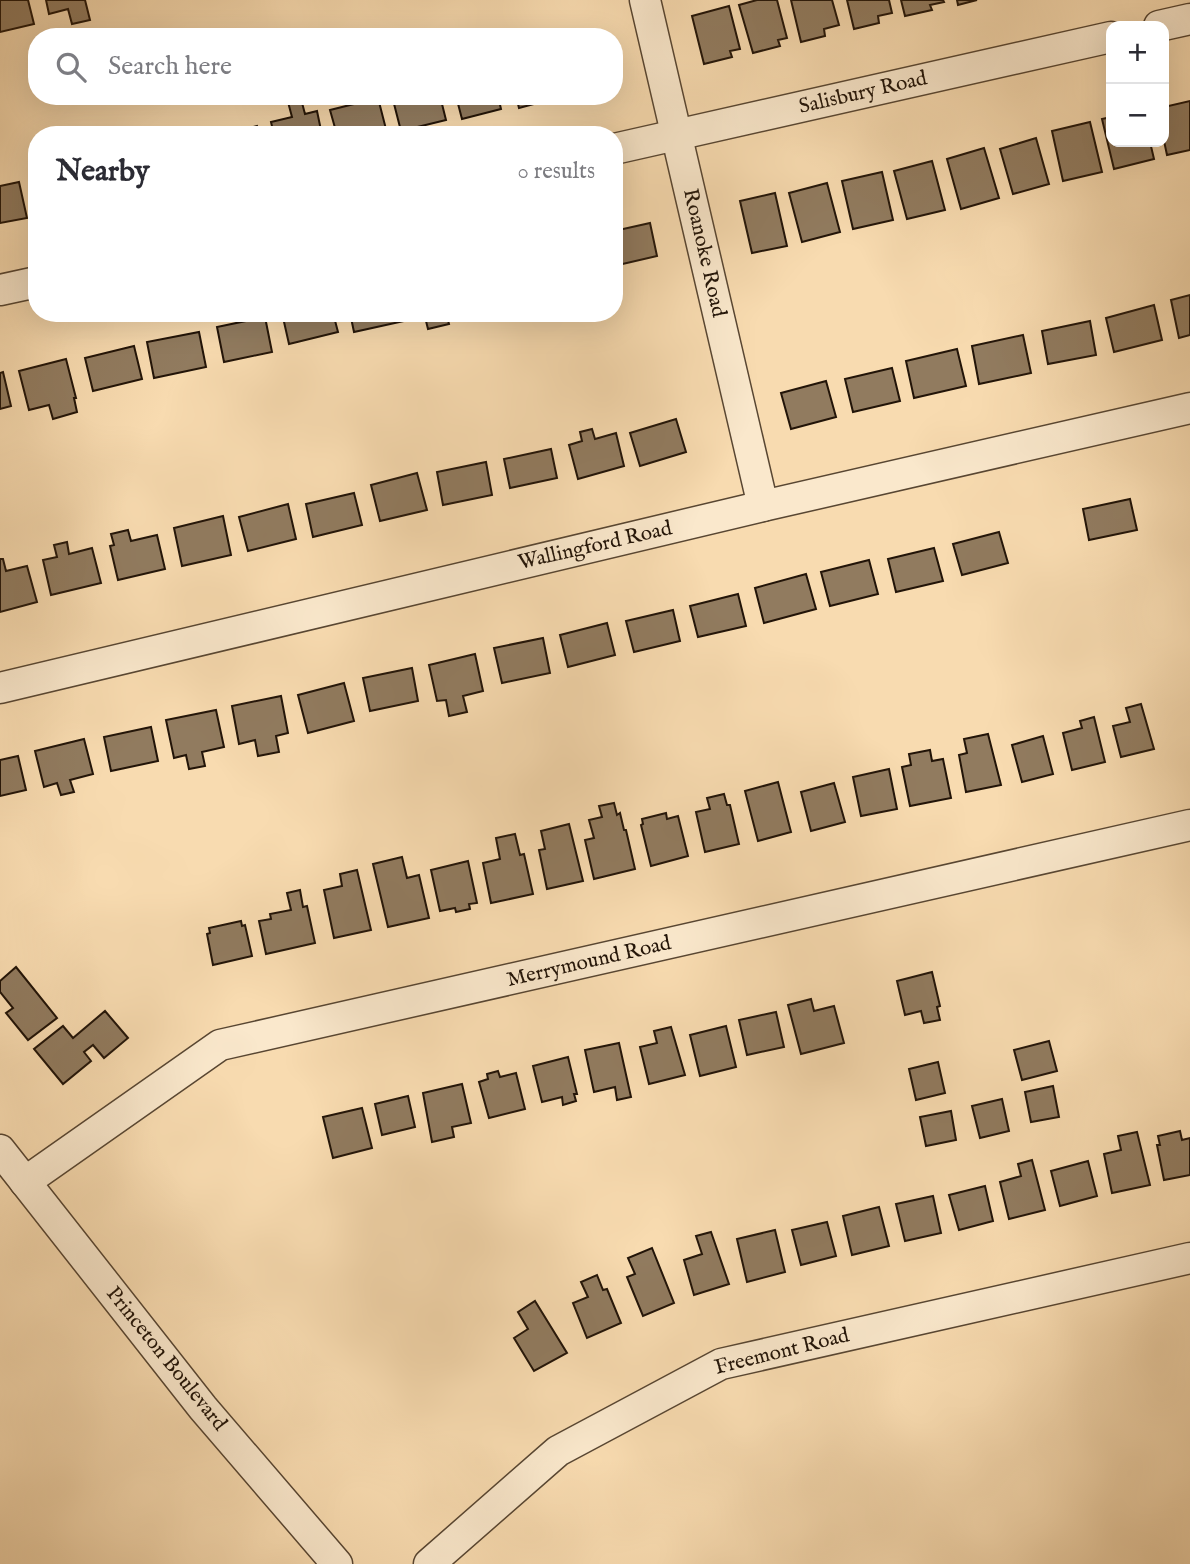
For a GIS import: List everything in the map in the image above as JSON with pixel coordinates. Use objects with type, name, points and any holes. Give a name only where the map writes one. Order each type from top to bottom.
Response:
[{"type":"street","name":"Roanoke Road","points":[[645,0],[763,506]]},
{"type":"street","points":[[1169,24],[1190,19]]},
{"type":"street","name":"Salisbury Road","points":[[623,147],[1106,38]]},
{"type":"street","points":[[0,290],[28,284]]},
{"type":"street","name":"Wallingford Road","points":[[0,688],[763,506],[1190,408]]},
{"type":"street","name":"Merrymound Road","points":[[25,1182],[219,1045],[1190,825]]},
{"type":"street","name":"Princeton Boulevard","points":[[0,1150],[203,1408],[337,1564]]},
{"type":"street","name":"Freemont Road","points":[[429,1564],[558,1451],[720,1364],[1190,1258]]},
{"type":"building","points":[[0,0],[28,0],[34,24],[0,32]]},
{"type":"building","points":[[46,0],[85,0],[90,20],[72,24],[68,9],[49,14]]},
{"type":"building","points":[[757,0],[777,0],[787,38],[778,40],[780,46],[753,53],[739,5]]},
{"type":"building","points":[[791,0],[832,0],[839,25],[824,29],[825,36],[801,42]]},
{"type":"building","points":[[847,0],[889,0],[892,13],[878,16],[879,23],[854,29]]},
{"type":"building","points":[[901,0],[944,2],[930,5],[932,10],[905,16]]},
{"type":"building","points":[[957,0],[977,0],[958,5]]},
{"type":"building","points":[[729,6],[740,49],[730,51],[732,57],[704,64],[692,16]]},
{"type":"building","points":[[1190,101],[1190,150],[1167,155],[1165,147],[1169,147],[1169,106]]},
{"type":"building","points":[[289,105],[303,105],[305,114],[317,111],[320,126],[272,126],[271,122],[292,117]]},
{"type":"building","points":[[350,105],[380,105],[385,126],[334,126],[330,110]]},
{"type":"building","points":[[394,105],[442,105],[446,120],[421,126],[400,126]]},
{"type":"building","points":[[458,105],[500,105],[501,109],[462,119]]},
{"type":"building","points":[[1106,118],[1106,136],[1102,119]]},
{"type":"building","points":[[1090,122],[1102,172],[1063,181],[1052,131]]},
{"type":"building","points":[[1036,138],[1049,184],[1013,194],[1000,149]]},
{"type":"building","points":[[1109,147],[1151,147],[1154,159],[1114,169]]},
{"type":"building","points":[[984,148],[999,198],[961,209],[947,159]]},
{"type":"building","points":[[932,161],[945,210],[907,219],[894,171]]},
{"type":"building","points":[[882,172],[893,220],[853,229],[842,181]]},
{"type":"building","points":[[19,182],[27,218],[0,223],[0,186]]},
{"type":"building","points":[[827,183],[840,232],[802,242],[789,193]]},
{"type":"building","points":[[775,193],[787,246],[752,253],[740,201]]},
{"type":"building","points":[[650,223],[657,256],[623,264],[623,229]]},
{"type":"building","points":[[1190,295],[1190,335],[1179,338],[1171,300]]},
{"type":"building","points":[[1154,305],[1162,340],[1114,352],[1106,318]]},
{"type":"building","points":[[1090,321],[1096,355],[1048,364],[1042,331]]},
{"type":"building","points":[[241,322],[266,322],[272,352],[224,362],[217,327]]},
{"type":"building","points":[[284,322],[335,322],[338,332],[289,344]]},
{"type":"building","points":[[352,322],[399,322],[354,332]]},
{"type":"building","points":[[426,322],[448,322],[449,324],[428,329]]},
{"type":"building","points":[[199,332],[206,367],[154,378],[147,342]]},
{"type":"building","points":[[1023,335],[1031,373],[979,384],[972,346]]},
{"type":"building","points":[[134,346],[142,379],[93,391],[85,358]]},
{"type":"building","points":[[957,349],[966,386],[914,398],[906,361]]},
{"type":"building","points":[[66,359],[77,412],[53,419],[49,405],[29,410],[19,371]]},
{"type":"building","points":[[892,368],[900,401],[853,412],[845,379]]},
{"type":"building","points":[[3,372],[11,406],[0,409],[0,373]]},
{"type":"building","points":[[826,381],[836,417],[791,429],[781,393]]},
{"type":"building","points":[[676,419],[686,452],[640,466],[630,433]]},
{"type":"building","points":[[592,429],[595,439],[616,433],[624,466],[578,479],[569,445],[582,441],[580,432]]},
{"type":"building","points":[[551,449],[557,478],[510,488],[504,459]]},
{"type":"building","points":[[486,462],[492,495],[443,505],[437,472]]},
{"type":"building","points":[[417,473],[427,510],[380,521],[371,485]]},
{"type":"building","points":[[354,493],[362,525],[313,537],[306,504]]},
{"type":"building","points":[[1130,499],[1137,530],[1089,540],[1083,509]]},
{"type":"building","points":[[288,504],[296,539],[248,551],[239,517]]},
{"type":"building","points":[[223,516],[231,555],[182,566],[174,528]]},
{"type":"building","points":[[128,530],[131,541],[157,535],[165,569],[118,580],[110,546],[114,545],[111,534]]},
{"type":"building","points":[[999,532],[1008,563],[962,575],[953,544]]},
{"type":"building","points":[[67,542],[69,554],[92,548],[101,583],[51,595],[43,560],[57,557],[54,545]]},
{"type":"building","points":[[934,548],[943,581],[896,592],[888,559]]},
{"type":"building","points":[[0,559],[3,559],[6,571],[27,566],[37,602],[0,612]]},
{"type":"building","points":[[869,560],[878,594],[830,606],[821,572]]},
{"type":"building","points":[[806,574],[816,609],[764,623],[755,588]]},
{"type":"building","points":[[738,594],[746,626],[698,637],[690,606]]},
{"type":"building","points":[[673,610],[680,641],[634,652],[626,621]]},
{"type":"building","points":[[607,623],[615,655],[568,667],[560,635]]},
{"type":"building","points":[[543,638],[550,673],[502,683],[494,648]]},
{"type":"building","points":[[475,654],[483,691],[463,696],[467,712],[449,716],[446,700],[437,701],[429,665]]},
{"type":"building","points":[[412,668],[418,701],[370,711],[363,678]]},
{"type":"building","points":[[344,683],[354,721],[308,733],[298,695]]},
{"type":"building","points":[[281,696],[288,733],[276,736],[279,752],[258,756],[255,740],[239,744],[232,706]]},
{"type":"building","points":[[1141,704],[1154,749],[1121,757],[1113,726],[1130,722],[1126,708]]},
{"type":"building","points":[[216,710],[224,747],[202,752],[205,766],[189,769],[186,755],[174,758],[166,720]]},
{"type":"building","points":[[1094,717],[1105,762],[1072,770],[1063,733],[1082,728],[1080,721]]},
{"type":"building","points":[[151,727],[158,761],[111,771],[104,737]]},
{"type":"building","points":[[988,734],[1001,785],[966,792],[959,755],[967,753],[964,739]]},
{"type":"building","points":[[1043,736],[1053,774],[1022,782],[1012,745]]},
{"type":"building","points":[[84,739],[93,774],[70,780],[74,792],[61,795],[57,783],[44,787],[35,751]]},
{"type":"building","points":[[930,750],[932,761],[943,759],[951,798],[910,806],[902,767],[911,765],[909,754]]},
{"type":"building","points":[[18,756],[26,790],[0,796],[0,760]]},
{"type":"building","points":[[889,769],[897,809],[861,816],[853,777]]},
{"type":"building","points":[[778,782],[791,832],[758,841],[745,791]]},
{"type":"building","points":[[834,783],[845,822],[811,831],[801,792]]},
{"type":"building","points":[[724,794],[727,805],[730,805],[739,844],[705,852],[696,812],[710,809],[707,798]]},
{"type":"building","points":[[614,803],[617,815],[620,813],[626,830],[635,869],[594,879],[585,840],[594,838],[589,820],[602,817],[599,806]]},
{"type":"building","points":[[666,813],[667,819],[678,816],[688,856],[651,866],[641,825],[642,819]]},
{"type":"building","points":[[569,824],[583,881],[547,889],[539,850],[545,849],[541,831]]},
{"type":"building","points":[[515,834],[520,855],[524,854],[533,894],[491,903],[483,863],[500,859],[496,838]]},
{"type":"building","points":[[402,857],[407,878],[419,875],[429,918],[388,927],[373,864]]},
{"type":"building","points":[[468,861],[477,903],[469,904],[470,909],[440,911],[431,870]]},
{"type":"building","points":[[357,870],[371,930],[334,938],[324,890],[342,886],[340,874]]},
{"type":"building","points":[[300,890],[303,907],[307,906],[315,943],[266,954],[259,921],[271,919],[270,914],[291,910],[287,893]]},
{"type":"building","points":[[241,921],[242,926],[245,925],[252,956],[213,965],[207,934],[210,933],[209,928]]},
{"type":"building","points":[[16,967],[57,1018],[28,1040],[6,1013],[13,1008],[0,992],[0,981]]},
{"type":"building","points":[[932,972],[940,1006],[937,1007],[940,1020],[924,1023],[921,1011],[905,1015],[897,981]]},
{"type":"building","points":[[811,999],[814,1011],[834,1006],[844,1043],[801,1054],[788,1005]]},
{"type":"building","points":[[105,1011],[128,1038],[104,1058],[93,1045],[84,1052],[91,1061],[63,1084],[34,1049],[63,1026],[73,1038]]},
{"type":"building","points":[[776,1012],[784,1047],[747,1055],[739,1020]]},
{"type":"building","points":[[726,1026],[736,1067],[700,1076],[690,1035]]},
{"type":"building","points":[[671,1027],[685,1075],[649,1084],[640,1047],[657,1043],[654,1031]]},
{"type":"building","points":[[1049,1041],[1057,1071],[1022,1080],[1014,1050]]},
{"type":"building","points":[[619,1043],[631,1097],[617,1100],[615,1087],[594,1092],[585,1050]]},
{"type":"building","points":[[568,1057],[577,1094],[574,1094],[576,1101],[563,1105],[562,1097],[542,1102],[533,1066]]},
{"type":"building","points":[[938,1062],[945,1093],[916,1100],[909,1069]]},
{"type":"building","points":[[498,1071],[500,1077],[516,1073],[525,1109],[489,1118],[479,1082],[488,1079],[487,1074]]},
{"type":"building","points":[[462,1084],[471,1123],[452,1127],[454,1137],[432,1142],[423,1093]]},
{"type":"building","points":[[1053,1086],[1059,1117],[1031,1122],[1025,1092]]},
{"type":"building","points":[[408,1096],[415,1127],[382,1135],[375,1104]]},
{"type":"building","points":[[1002,1099],[1009,1131],[980,1138],[972,1106]]},
{"type":"building","points":[[362,1108],[372,1148],[333,1158],[323,1117]]},
{"type":"building","points":[[951,1111],[956,1140],[926,1146],[920,1117]]},
{"type":"building","points":[[1180,1131],[1182,1140],[1190,1138],[1190,1175],[1164,1180],[1157,1145],[1160,1145],[1158,1136]]},
{"type":"building","points":[[1137,1132],[1150,1185],[1112,1193],[1104,1154],[1121,1150],[1118,1136]]},
{"type":"building","points":[[1032,1160],[1045,1210],[1009,1219],[1000,1182],[1021,1176],[1018,1164]]},
{"type":"building","points":[[1088,1161],[1097,1196],[1060,1206],[1051,1171]]},
{"type":"building","points":[[985,1186],[993,1221],[959,1230],[949,1195]]},
{"type":"building","points":[[933,1196],[941,1233],[905,1241],[896,1204]]},
{"type":"building","points":[[879,1207],[889,1246],[852,1255],[843,1216]]},
{"type":"building","points":[[827,1222],[836,1256],[801,1265],[792,1230]]},
{"type":"building","points":[[775,1230],[785,1272],[747,1282],[737,1239]]},
{"type":"building","points":[[711,1232],[729,1284],[694,1295],[684,1260],[702,1254],[696,1236]]},
{"type":"building","points":[[652,1248],[674,1303],[643,1316],[627,1277],[635,1274],[628,1258]]},
{"type":"building","points":[[597,1275],[603,1290],[607,1289],[621,1323],[587,1338],[573,1303],[588,1297],[581,1282]]},
{"type":"building","points":[[535,1301],[567,1353],[534,1371],[514,1338],[528,1329],[518,1312]]}]
